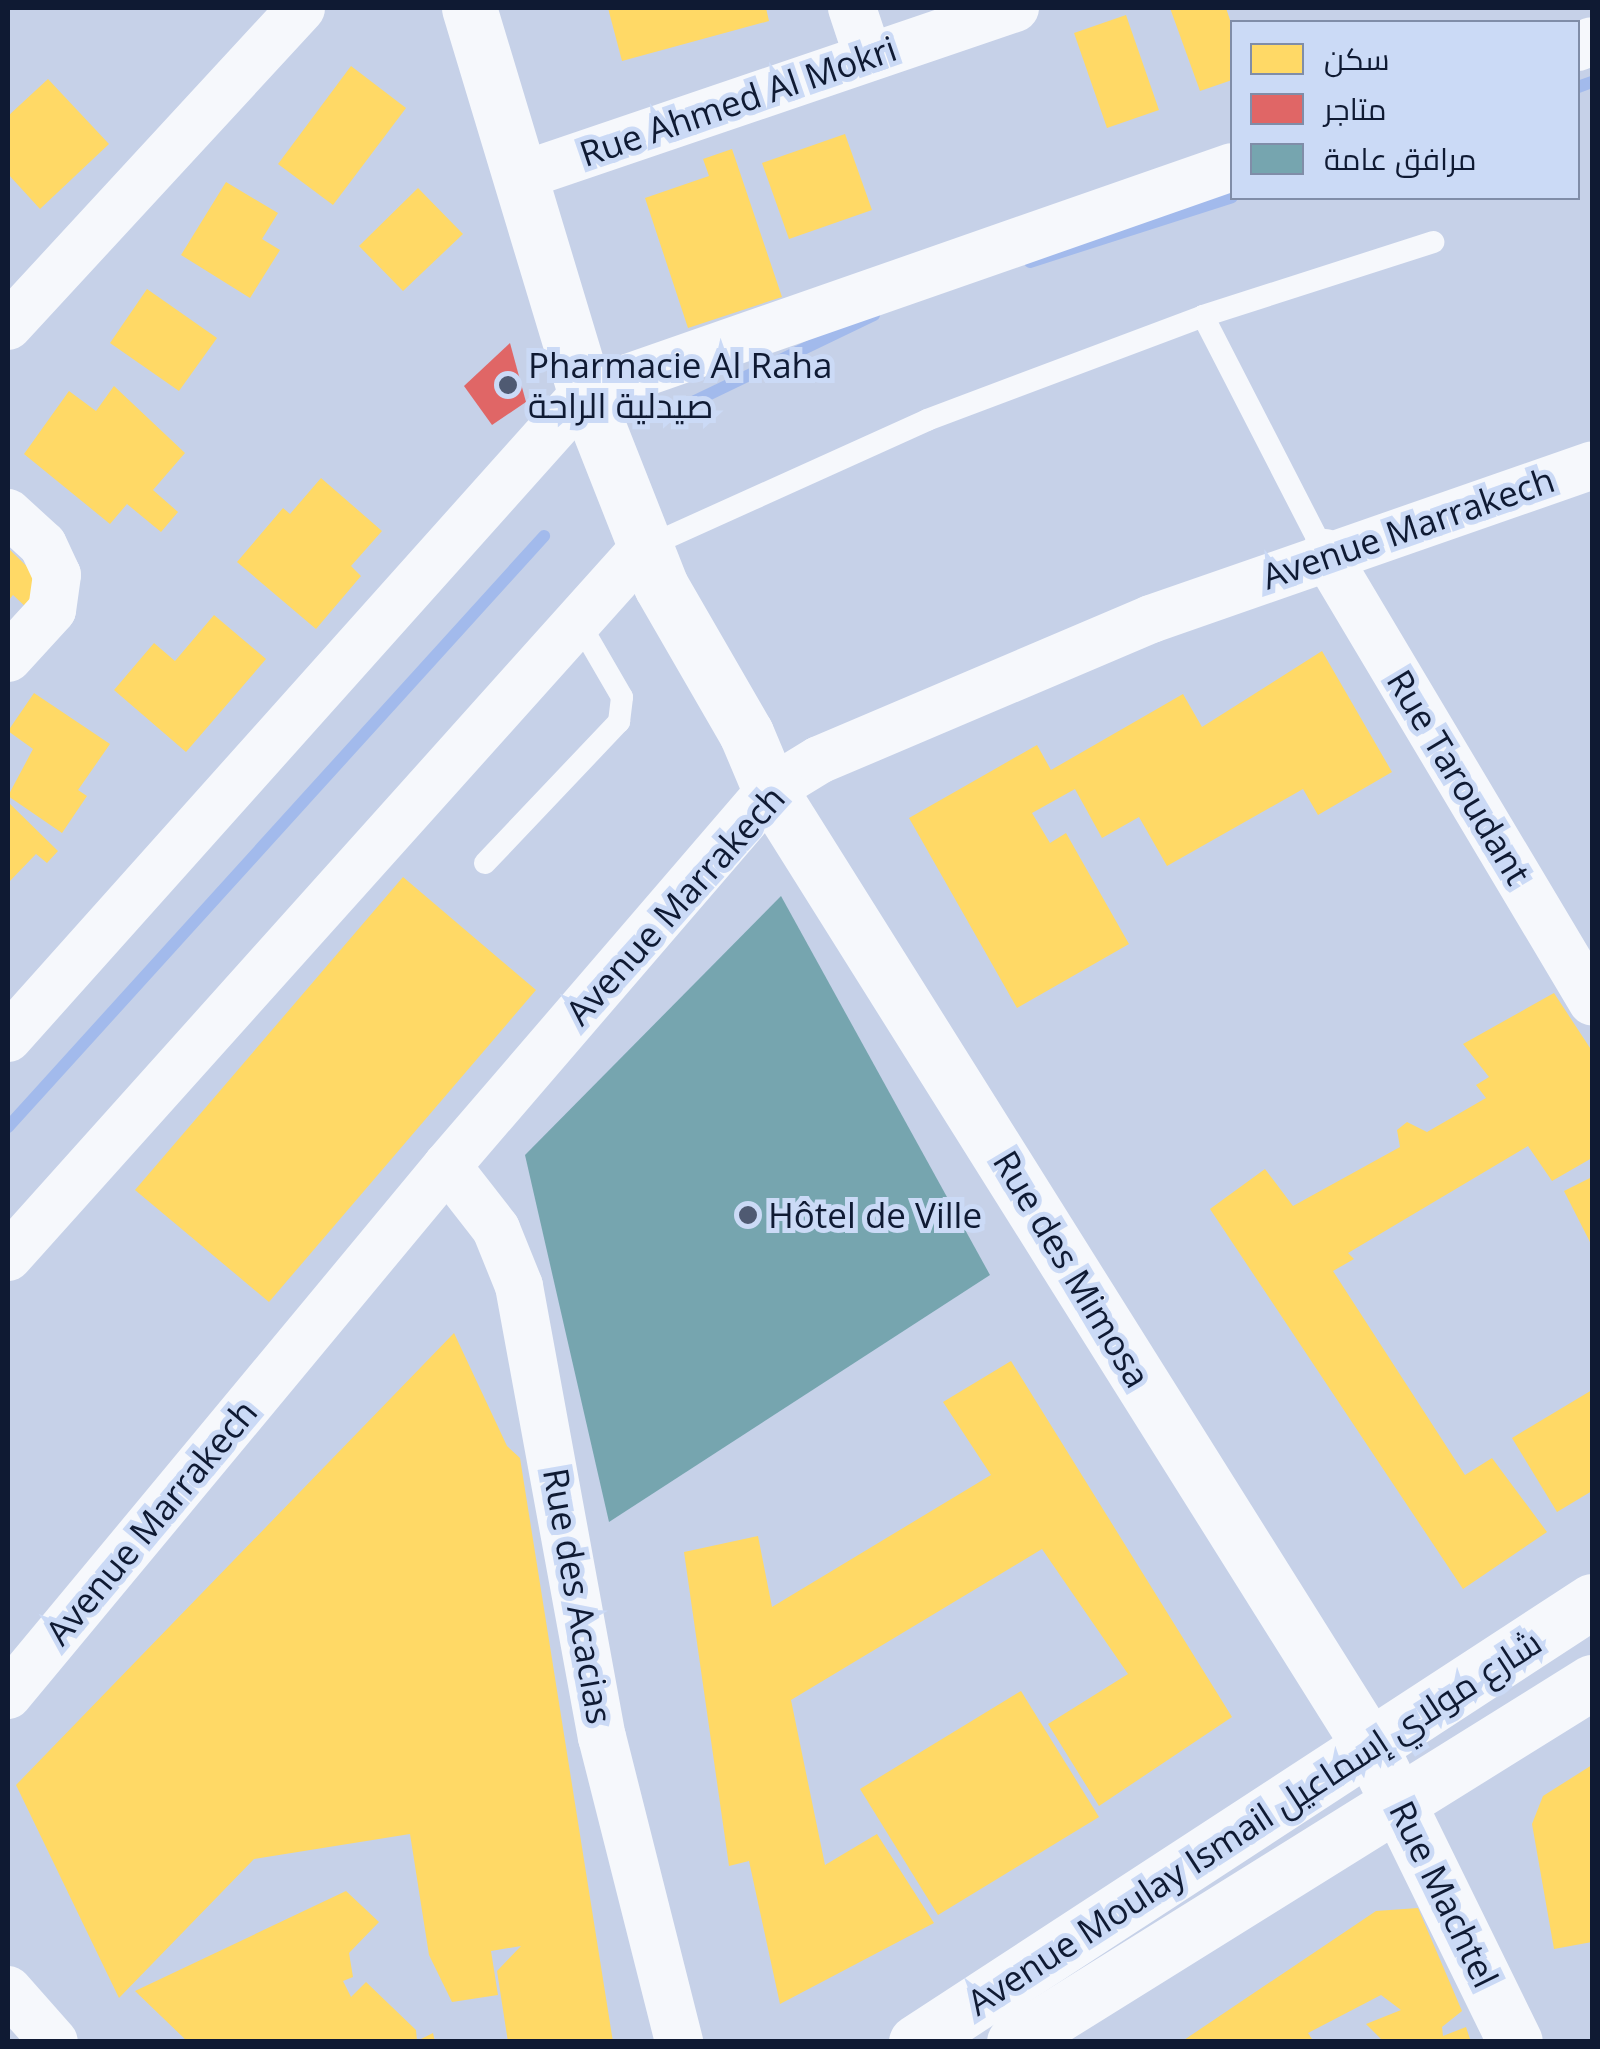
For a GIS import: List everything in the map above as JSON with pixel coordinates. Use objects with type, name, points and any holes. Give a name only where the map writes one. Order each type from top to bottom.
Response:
[{"type":"main road","name":"Rue des Mimosa","points":[[469,8],[586,394],[644,548],[746,733],[770,790],[1371,1748]]},
{"type":"main road","name":"Avenue Moulay Ismail شارع مولاي إسماعيل","points":[[916,2042],[1592,1601]]},
{"type":"main road","name":"Avenue Moulay Ismail شارع مولاي إسماعيل","points":[[1018,2040],[1592,1682]]},
{"type":"main road","name":"Rue Machtel","points":[[1371,1748],[1515,2042]]},
{"type":"street","points":[[8,326],[301,8]]},
{"type":"street","points":[[852,8],[868,56]]},
{"type":"street","name":"Rue Ahmed Al Mokri","points":[[518,177],[1015,8]]},
{"type":"street","points":[[8,1038],[586,394],[1230,168]]},
{"type":"street","name":"Avenue Marrakech","points":[[8,1694],[446,1166],[770,790],[819,760],[949,702],[1325,553],[1592,465]]},
{"type":"street","points":[[8,513],[43,546],[57,575],[52,610],[8,658]]},
{"type":"street","points":[[8,1256],[644,548]]},
{"type":"street","name":"Rue Taroudant","points":[[1325,553],[1592,1001]]},
{"type":"street","name":"Rue des Acacias","points":[[446,1166],[496,1230],[519,1286],[602,1737],[679,2042]]},
{"type":"street","points":[[8,1990],[54,2042]]},
{"type":"lane","points":[[644,548],[927,420],[1203,316],[1433,242]]},
{"type":"lane","points":[[1203,316],[1325,553]]},
{"type":"lane","points":[[486,864],[619,722],[622,697],[578,620]]},
{"type":"building: سكن","points":[[608,8],[766,8],[769,21],[622,61]]},
{"type":"building: سكن","points":[[1170,8],[1226,8],[1230,20],[1230,81],[1200,91]]},
{"type":"building: سكن","points":[[1126,15],[1159,110],[1107,128],[1074,33]]},
{"type":"building: سكن","points":[[351,66],[406,108],[333,205],[278,164]]},
{"type":"building: سكن","points":[[48,79],[109,144],[40,209],[8,174],[8,116]]},
{"type":"building: سكن","points":[[845,134],[872,210],[789,239],[762,163]]},
{"type":"building: سكن","points":[[732,149],[782,297],[688,328],[645,198],[709,176],[703,159]]},
{"type":"building: سكن","points":[[226,182],[278,213],[262,239],[280,250],[250,298],[181,255]]},
{"type":"building: سكن","points":[[418,188],[463,234],[403,291],[359,246]]},
{"type":"building: سكن","points":[[147,289],[217,338],[179,391],[110,343]]},
{"type":"building: سكن","points":[[114,386],[185,453],[153,490],[178,512],[161,532],[127,504],[110,524],[24,454],[69,391],[96,411]]},
{"type":"building: سكن","points":[[321,478],[382,531],[351,566],[361,576],[316,629],[237,562],[283,508],[290,514]]},
{"type":"building: سكن","points":[[8,548],[49,588],[28,609],[13,595],[8,601]]},
{"type":"building: سكن","points":[[214,615],[266,659],[186,752],[114,690],[154,643],[175,661]]},
{"type":"building: سكن","points":[[1322,651],[1392,772],[1318,815],[1303,789],[1167,866],[1139,817],[1102,838],[1075,789],[1032,813],[1050,843],[1066,833],[1129,944],[1017,1008],[909,818],[1037,745],[1051,770],[1183,694],[1202,727]]},
{"type":"building: سكن","points":[[34,693],[110,744],[78,790],[87,796],[62,833],[8,796],[33,749],[8,731]]},
{"type":"building: سكن","points":[[8,802],[58,851],[47,863],[36,854],[8,883]]},
{"type":"building: سكن","points":[[403,877],[536,990],[269,1302],[135,1190]]},
{"type":"building: سكن","points":[[1554,993],[1592,1051],[1592,1158],[1552,1181],[1528,1146],[1348,1253],[1354,1259],[1333,1271],[1465,1475],[1492,1458],[1547,1532],[1463,1589],[1210,1209],[1265,1169],[1293,1206],[1400,1147],[1397,1130],[1407,1122],[1427,1132],[1486,1098],[1476,1085],[1489,1077],[1463,1044]]},
{"type":"building: سكن","points":[[1592,1177],[1592,1246],[1564,1191]]},
{"type":"building: سكن","points":[[454,1333],[507,1446],[520,1458],[613,2042],[508,2042],[497,1971],[521,1946],[491,1951],[498,1995],[452,2002],[429,1955],[410,1834],[254,1859],[119,1998],[16,1785]]},
{"type":"building: سكن","points":[[1011,1361],[1232,1717],[1099,1806],[1048,1724],[1128,1674],[1042,1549],[791,1700],[825,1865],[877,1834],[934,1923],[780,2004],[749,1861],[729,1866],[684,1552],[758,1536],[772,1607],[991,1475],[943,1402]]},
{"type":"building: سكن","points":[[1592,1390],[1592,1491],[1557,1512],[1512,1438]]},
{"type":"building: سكن","points":[[1021,1691],[1099,1817],[938,1915],[860,1789]]},
{"type":"building: سكن","points":[[1592,1765],[1592,1942],[1554,1949],[1532,1824],[1543,1796]]},
{"type":"building: سكن","points":[[346,1891],[379,1922],[349,1953],[353,1977],[343,1981],[351,1997],[366,1982],[416,2030],[417,2041],[433,2033],[435,2042],[188,2042],[135,1991]]},
{"type":"building: سكن","points":[[1418,1908],[1462,2011],[1442,2027],[1443,2036],[1466,2027],[1471,2042],[1384,2042],[1366,2024],[1401,2010],[1381,1995],[1308,2033],[1314,2042],[1181,2042],[1376,1911]]},
{"type":"building: متاجر","points":[[510,343],[526,402],[492,425],[464,386]]},
{"type":"building: مرافق عامة","name":"Hôtel de Ville","points":[[781,896],[990,1275],[609,1522],[525,1155]]},
{"type":"waterway","points":[[1580,86],[1592,82]]},
{"type":"waterway","points":[[1030,262],[1230,198]]},
{"type":"waterway","points":[[693,402],[874,315]]},
{"type":"waterway","points":[[8,1127],[544,536]]},
{"type":"place","name":"Pharmacie Al Raha صيدلية الراحة","points":[[508,385]]},
{"type":"place","name":"Hôtel de Ville","points":[[748,1215]]}]
